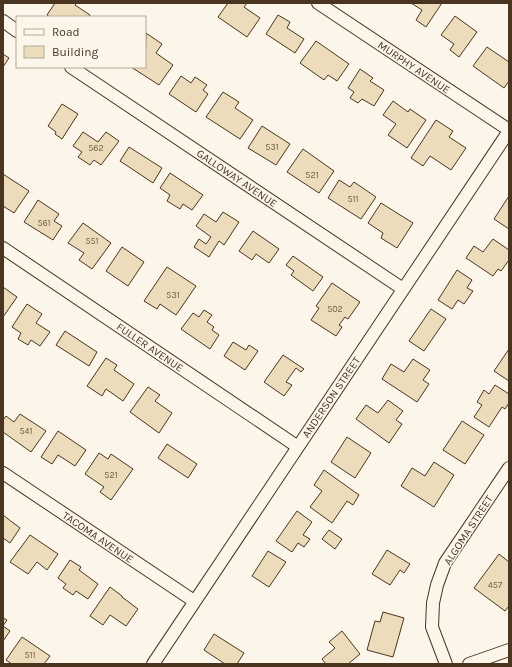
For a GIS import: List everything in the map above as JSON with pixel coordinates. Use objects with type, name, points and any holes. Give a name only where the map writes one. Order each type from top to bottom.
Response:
[{"type":"street","name":"MURPHY AVENUE","points":[[318,3],[509,131]]},
{"type":"street","points":[[3,21],[16,29]]},
{"type":"street","name":"GALLOWAY AVENUE","points":[[72,68],[402,289]]},
{"type":"street","name":"ANDERSON STREET","points":[[153,664],[402,289],[509,131]]},
{"type":"street","name":"FULLER AVENUE","points":[[3,248],[298,447]]},
{"type":"street","name":"ALGOMA STREET","points":[[446,664],[432,627],[433,603],[437,585],[445,563],[509,468]]},
{"type":"street","name":"TACOMA AVENUE","points":[[3,473],[194,601]]},
{"type":"street","points":[[469,664],[509,650]]},
{"type":"building","points":[[55,3],[77,3],[75,5],[90,15],[48,16],[47,15]]},
{"type":"building","points":[[228,3],[247,3],[244,7],[260,18],[247,37],[218,17]]},
{"type":"building","points":[[411,3],[442,3],[426,27],[416,20],[422,10]]},
{"type":"building","points":[[278,15],[290,22],[287,28],[304,39],[295,53],[266,34]]},
{"type":"building","points":[[455,16],[477,32],[459,57],[450,50],[454,44],[441,35]]},
{"type":"building","points":[[146,33],[162,44],[156,53],[173,65],[159,85],[133,68],[146,68]]},
{"type":"building","points":[[316,41],[349,64],[337,81],[328,75],[324,80],[300,63]]},
{"type":"building","points":[[487,47],[509,62],[509,81],[504,88],[473,66]]},
{"type":"building","points":[[3,54],[9,58],[3,67]]},
{"type":"building","points":[[360,69],[373,78],[370,81],[384,90],[374,106],[362,99],[358,103],[350,98],[354,92],[348,88]]},
{"type":"building","points":[[181,76],[191,83],[195,77],[207,85],[203,90],[208,94],[196,112],[169,94]]},
{"type":"building","points":[[223,92],[239,102],[235,108],[253,120],[240,139],[206,117]]},
{"type":"building","points":[[393,101],[408,112],[410,109],[426,120],[407,148],[388,135],[396,124],[383,115]]},
{"type":"building","points":[[62,104],[78,114],[62,139],[48,126]]},
{"type":"building","points":[[436,120],[453,131],[449,137],[466,148],[451,170],[430,156],[423,166],[411,158]]},
{"type":"building","points":[[262,126],[290,144],[276,165],[248,148]]},
{"type":"building","points":[[83,132],[98,142],[106,132],[119,141],[101,165],[94,160],[90,165],[78,157],[82,152],[73,146]]},
{"type":"building","points":[[129,147],[162,168],[153,183],[120,161]]},
{"type":"building","points":[[303,149],[334,171],[319,193],[287,172]]},
{"type":"building","points":[[170,173],[203,195],[192,210],[183,204],[180,209],[167,201],[170,195],[160,188]]},
{"type":"building","points":[[3,174],[29,191],[14,213],[3,206]]},
{"type":"building","points":[[339,180],[350,187],[354,182],[376,197],[361,219],[328,198]]},
{"type":"building","points":[[509,196],[509,229],[494,219]]},
{"type":"building","points":[[38,200],[59,214],[54,221],[62,226],[53,240],[24,222]]},
{"type":"building","points":[[381,203],[413,223],[397,248],[381,238],[383,233],[368,223]]},
{"type":"building","points":[[223,212],[239,222],[224,245],[219,241],[209,257],[194,247],[199,239],[206,244],[211,237],[196,226],[204,214],[216,222]]},
{"type":"building","points":[[83,223],[111,243],[92,269],[79,260],[84,253],[68,243]]},
{"type":"building","points":[[253,231],[279,249],[269,263],[256,254],[252,260],[239,251]]},
{"type":"building","points":[[493,239],[509,250],[509,260],[501,271],[498,269],[493,276],[466,258],[474,246],[483,252]]},
{"type":"building","points":[[122,247],[144,262],[128,286],[106,271]]},
{"type":"building","points":[[293,256],[323,277],[313,291],[291,275],[294,271],[286,265]]},
{"type":"building","points":[[167,267],[196,286],[176,315],[160,304],[157,309],[144,301]]},
{"type":"building","points":[[457,270],[472,280],[467,288],[473,291],[464,304],[458,300],[452,309],[438,300]]},
{"type":"building","points":[[332,283],[360,302],[348,319],[345,317],[339,325],[342,327],[336,336],[311,320],[319,308],[316,306]]},
{"type":"building","points":[[3,287],[17,297],[3,317]]},
{"type":"building","points":[[27,304],[42,314],[36,323],[50,332],[40,346],[31,340],[28,345],[18,339],[21,333],[12,327]]},
{"type":"building","points":[[431,309],[446,319],[424,351],[409,341]]},
{"type":"building","points":[[204,310],[212,315],[207,322],[214,327],[212,330],[219,335],[210,349],[181,329],[193,313],[199,317]]},
{"type":"building","points":[[65,331],[97,352],[89,366],[56,345]]},
{"type":"building","points":[[233,342],[246,350],[249,345],[258,351],[245,370],[224,356]]},
{"type":"building","points":[[509,349],[509,381],[494,371]]},
{"type":"building","points":[[283,355],[304,369],[301,372],[296,368],[286,382],[292,385],[284,396],[264,382]]},
{"type":"building","points":[[106,358],[117,365],[114,370],[134,384],[123,401],[106,389],[102,396],[87,386]]},
{"type":"building","points":[[413,359],[430,370],[423,380],[429,384],[417,402],[382,379],[391,364],[404,372]]},
{"type":"building","points":[[495,385],[509,394],[509,403],[505,409],[502,407],[489,427],[474,417],[482,405],[477,402],[484,390],[489,394]]},
{"type":"building","points":[[148,387],[160,395],[155,401],[172,413],[159,433],[130,412]]},
{"type":"building","points":[[388,400],[403,411],[396,420],[402,424],[389,443],[356,419],[366,405],[378,413]]},
{"type":"building","points":[[20,414],[46,431],[31,452],[3,432],[3,420],[6,416],[14,422]]},
{"type":"building","points":[[462,421],[484,435],[465,464],[443,450]]},
{"type":"building","points":[[58,431],[86,450],[75,466],[58,455],[52,464],[41,457]]},
{"type":"building","points":[[347,437],[371,453],[355,478],[331,462]]},
{"type":"building","points":[[167,444],[197,464],[188,478],[158,458]]},
{"type":"building","points":[[99,453],[108,459],[111,454],[133,469],[111,500],[100,492],[104,487],[85,474]]},
{"type":"building","points":[[434,462],[454,475],[434,507],[401,486],[412,468],[425,476]]},
{"type":"building","points":[[324,470],[359,495],[353,505],[347,501],[332,523],[310,507],[322,491],[314,485]]},
{"type":"building","points":[[297,511],[312,522],[303,535],[310,539],[304,547],[298,543],[292,552],[276,541]]},
{"type":"building","points":[[3,515],[20,528],[10,543],[3,538]]},
{"type":"building","points":[[329,530],[342,539],[335,549],[322,539]]},
{"type":"building","points":[[30,535],[58,554],[47,570],[37,562],[28,574],[10,562]]},
{"type":"building","points":[[387,550],[410,564],[404,573],[400,570],[390,585],[372,574]]},
{"type":"building","points":[[268,551],[286,562],[269,587],[252,576]]},
{"type":"building","points":[[499,554],[509,562],[509,606],[505,611],[474,588]]},
{"type":"building","points":[[70,560],[81,567],[79,570],[98,584],[88,599],[76,591],[73,595],[63,588],[66,584],[58,578]]},
{"type":"building","points":[[110,587],[138,609],[126,626],[110,615],[103,625],[90,616]]},
{"type":"building","points":[[383,612],[404,618],[393,657],[367,650],[375,621],[380,622]]},
{"type":"building","points":[[3,618],[7,620],[3,626]]},
{"type":"building","points":[[3,626],[10,631],[3,641]]},
{"type":"building","points":[[342,631],[360,654],[348,664],[326,664],[322,659],[335,648],[329,642]]},
{"type":"building","points":[[214,634],[244,653],[237,664],[225,664],[204,650]]},
{"type":"building","points":[[22,637],[50,656],[44,664],[12,664],[6,660]]}]
